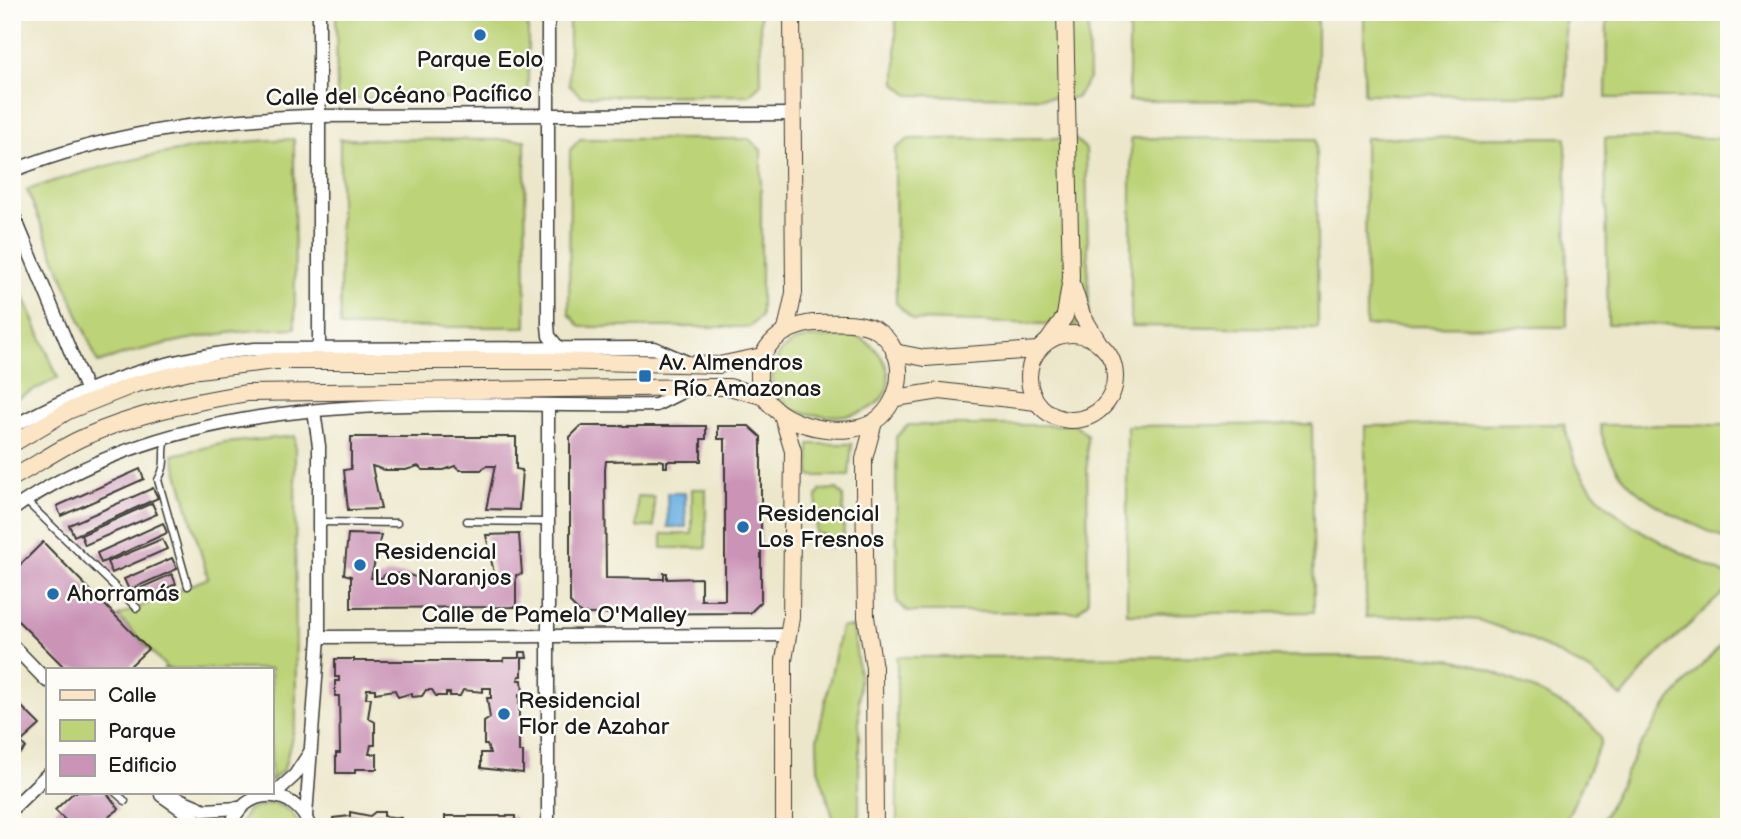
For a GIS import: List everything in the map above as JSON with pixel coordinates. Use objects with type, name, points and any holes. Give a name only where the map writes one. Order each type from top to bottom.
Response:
[{"type":"street","points":[[319,12],[319,346]]},
{"type":"street","points":[[548,12],[548,325],[549,336],[558,347]]},
{"type":"street","points":[[762,396],[758,369],[762,356],[786,330],[794,293],[792,12]]},
{"type":"street","points":[[1036,402],[1028,376],[1043,345],[1065,316],[1071,278],[1065,12]]},
{"type":"street","name":"Calle del Océano Pacífico","points":[[12,171],[86,146],[150,131],[222,121],[317,116],[792,114]]},
{"type":"street","points":[[12,211],[86,389]]},
{"type":"street","points":[[896,398],[940,391],[1036,402],[1060,418],[1087,418],[1099,411],[1109,400],[1115,371],[1110,357],[1082,315],[1071,278]]},
{"type":"street","points":[[786,330],[813,323],[852,324],[875,329],[894,352],[900,377],[896,398],[874,422],[864,459],[866,617],[874,668],[875,827]]},
{"type":"street","points":[[894,352],[925,358],[1043,345],[1074,334],[1101,345]]},
{"type":"street","points":[[12,427],[86,389],[142,369],[201,355],[248,349],[319,346],[654,348],[689,363]]},
{"type":"street","points":[[403,347],[427,360]]},
{"type":"street","points":[[232,366],[248,349]]},
{"type":"street","points":[[12,444],[68,411],[136,384],[165,377],[274,361],[427,360],[719,365],[762,356]]},
{"type":"street","points":[[142,369],[165,377]]},
{"type":"street","points":[[12,478],[81,438],[137,418],[201,400],[282,391],[729,387],[762,396],[782,415],[800,425],[849,428],[874,422]]},
{"type":"street","points":[[12,510],[93,462],[168,436],[260,417],[355,406],[548,407],[656,404],[688,388]]},
{"type":"street","points":[[394,406],[416,391]]},
{"type":"street","points":[[548,407],[548,827]]},
{"type":"street","points":[[308,821],[305,797],[313,748],[319,637],[319,446],[314,411]]},
{"type":"street","points":[[782,415],[793,451],[788,635],[784,660],[784,827]]},
{"type":"street","name":"Calle de Pamela O'Malley","points":[[319,637],[788,635]]},
{"type":"street","points":[[12,645],[46,680]]},
{"type":"street","points":[[273,795],[295,775],[313,748]]},
{"type":"street","points":[[12,809],[46,776]]},
{"type":"street","points":[[162,794],[166,801],[206,827]]},
{"type":"street","points":[[166,794],[205,810],[239,808]]},
{"type":"street","points":[[229,827],[239,808],[249,800],[273,795],[292,801],[308,821]]},
{"type":"lane","points":[[168,436],[164,444],[167,465],[158,480],[188,586]]},
{"type":"lane","points":[[26,501],[43,514],[137,608]]},
{"type":"lane","points":[[467,521],[548,522]]},
{"type":"lane","points":[[319,522],[397,523]]},
{"type":"lane","points":[[117,794],[125,801]]},
{"type":"green space","points":[[336,12],[528,12],[528,99],[337,99]]},
{"type":"green space","points":[[569,12],[760,12],[761,84],[749,95],[581,96],[569,85]]},
{"type":"green space","points":[[896,12],[1088,12],[1089,79],[1076,98],[909,95],[896,84]]},
{"type":"green space","points":[[1129,12],[1317,12],[1317,100],[1129,101]]},
{"type":"green space","points":[[1364,12],[1565,12],[1566,95],[1364,94]]},
{"type":"green space","points":[[1607,12],[1729,12],[1729,98],[1606,98]]},
{"type":"green space","points":[[1566,137],[1567,327],[1366,326],[1365,138]]},
{"type":"green space","points":[[1074,138],[1086,149],[1089,313],[1076,325],[913,320],[896,303],[895,149],[909,139]]},
{"type":"green space","points":[[1131,138],[1316,139],[1318,328],[1131,326]]},
{"type":"green space","points":[[1605,138],[1729,138],[1729,325],[1608,324]]},
{"type":"green space","points":[[294,139],[295,328],[195,338],[98,363],[27,190],[158,154],[225,144]]},
{"type":"green space","points":[[340,139],[525,140],[526,327],[340,327]]},
{"type":"green space","points":[[580,139],[749,139],[761,150],[761,316],[750,327],[581,327],[569,314],[570,150]]},
{"type":"green space","points":[[12,268],[58,378],[12,401]]},
{"type":"green space","points":[[813,337],[858,337],[878,352],[888,373],[888,384],[877,404],[864,411],[837,416],[789,409],[772,383],[780,353],[789,345]]},
{"type":"green space","points":[[1312,424],[1314,612],[1127,614],[1127,426]]},
{"type":"green space","points":[[1564,424],[1577,466],[1605,504],[1644,532],[1729,576],[1726,590],[1653,659],[1622,697],[1590,671],[1549,649],[1519,634],[1478,620],[1414,616],[1366,617],[1365,426]]},
{"type":"green space","points":[[908,425],[1076,425],[1087,435],[1088,602],[1077,612],[908,612],[897,602],[896,437]]},
{"type":"green space","points":[[1600,425],[1729,425],[1729,541],[1666,510],[1631,485],[1617,469],[1606,449]]},
{"type":"green space","points":[[295,436],[296,721],[284,769],[273,779],[273,668],[165,668],[118,616],[208,578],[173,455],[225,443]]},
{"type":"green space","points":[[809,444],[852,444],[849,476],[810,476]]},
{"type":"green space","points":[[692,489],[706,489],[706,548],[662,548],[662,534],[692,534]]},
{"type":"green space","points":[[837,489],[843,496],[844,546],[824,547],[824,535],[816,534],[817,496],[821,490]]},
{"type":"green space","points":[[637,496],[654,497],[654,527],[637,527]]},
{"type":"green space","points":[[841,627],[853,627],[859,674],[859,827],[836,827],[818,768],[817,740]]},
{"type":"green space","points":[[1729,636],[1729,827],[1599,827],[1637,751],[1671,699]]},
{"type":"green space","points":[[1417,656],[1460,661],[1494,672],[1564,706],[1596,731],[1601,743],[1563,827],[897,827],[897,657]]},
{"type":"green space","points":[[272,803],[289,811],[300,827],[239,827],[248,810]]},
{"type":"water","points":[[667,493],[685,493],[686,527],[668,527]]},
{"type":"building","name":"Residencial Los Fresnos","points":[[581,426],[706,426],[706,439],[701,439],[701,461],[667,461],[667,467],[664,467],[664,461],[658,460],[606,461],[605,470],[606,578],[664,579],[664,573],[667,573],[667,579],[701,578],[701,600],[725,600],[725,439],[718,439],[718,426],[749,426],[761,437],[761,602],[750,613],[581,614],[570,603],[570,437]]},
{"type":"building","name":"Residencial Los Naranjos","points":[[351,437],[516,437],[516,469],[522,470],[519,510],[486,509],[495,466],[486,466],[481,470],[460,470],[455,466],[444,470],[423,470],[418,466],[406,470],[385,470],[372,466],[381,509],[348,510],[344,470],[351,469]]},
{"type":"building","points":[[140,469],[144,479],[61,516],[57,506]]},
{"type":"building","points":[[153,488],[158,498],[74,536],[69,525]]},
{"type":"building","points":[[152,503],[157,514],[85,545],[81,535]]},
{"type":"building","points":[[163,523],[167,533],[101,563],[97,553]]},
{"type":"building","name":"Residencial Los Naranjos","points":[[348,534],[381,535],[371,578],[381,578],[386,574],[406,574],[418,578],[423,574],[456,578],[460,574],[481,574],[495,578],[486,535],[519,534],[522,574],[516,575],[516,607],[351,608],[351,576],[344,574]]},
{"type":"building","points":[[162,539],[167,549],[112,573],[107,562]]},
{"type":"building","name":"Ahorramás","points":[[43,542],[148,649],[128,668],[65,668],[12,615],[12,573]]},
{"type":"building","points":[[172,558],[177,569],[129,590],[124,579]]},
{"type":"building","points":[[172,574],[176,584],[138,601],[134,591]]},
{"type":"building","name":"Residencial Flor de Azahar","points":[[519,652],[526,652],[527,658],[522,658],[522,676],[519,676],[518,680],[522,680],[523,695],[519,695],[519,752],[523,752],[523,773],[481,768],[481,753],[490,753],[487,745],[484,745],[484,722],[490,718],[487,698],[491,698],[491,688],[483,688],[483,692],[463,690],[460,696],[446,693],[446,696],[436,696],[432,690],[426,690],[422,696],[412,697],[412,693],[398,697],[395,690],[375,693],[375,689],[367,689],[366,698],[371,698],[368,718],[375,722],[375,745],[371,745],[369,754],[377,754],[377,769],[355,769],[355,773],[336,773],[336,753],[340,753],[339,696],[335,696],[335,681],[339,681],[339,677],[335,677],[335,659],[503,661],[504,658],[519,658]]},
{"type":"building","points":[[12,697],[40,725],[21,742],[26,748],[12,761]]},
{"type":"building","points":[[72,794],[108,794],[119,809],[95,827],[64,827],[62,825],[66,821],[55,810]]},
{"type":"building","points":[[350,812],[370,816],[375,812],[384,812],[384,816],[401,818],[400,827],[333,827],[333,818],[350,816]]},
{"type":"building","points":[[445,816],[515,816],[515,827],[445,827]]},
{"type":"place","name":"Parque Eolo","points":[[480,35]]},
{"type":"place","name":"Av. Almendros - Río Amazonas","points":[[645,376]]},
{"type":"place","name":"Residencial Los Fresnos","points":[[743,527]]},
{"type":"place","name":"Residencial Los Naranjos","points":[[360,565]]},
{"type":"place","name":"Ahorramás","points":[[53,594]]},
{"type":"place","name":"Residencial Flor de Azahar","points":[[504,714]]}]
